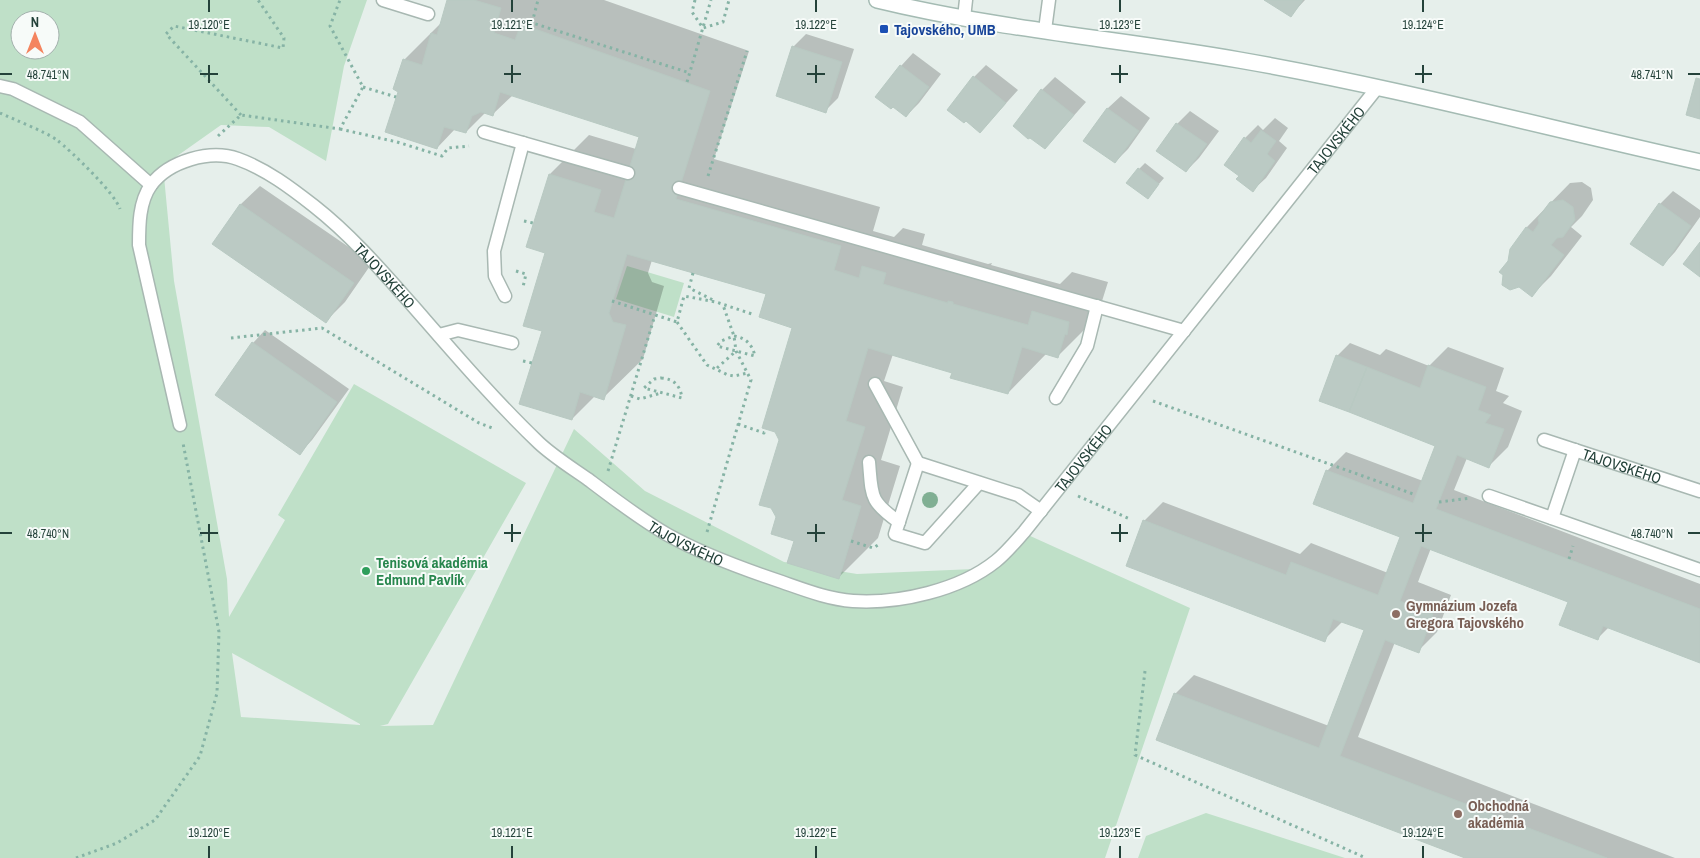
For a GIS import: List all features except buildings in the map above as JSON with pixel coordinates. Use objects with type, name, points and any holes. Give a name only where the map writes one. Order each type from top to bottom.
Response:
[{"type":"main road","name":"TAJOVSKÉHO","points":[[877,0],[964,18],[1240,60],[1377,88],[1700,162]]},
{"type":"lane","points":[[383,0],[428,14]]},
{"type":"lane","points":[[964,18],[966,0]]},
{"type":"lane","points":[[1045,30],[1049,0]]},
{"type":"lane","points":[[0,86],[13,89],[80,122],[151,185],[138,223],[139,245],[180,425]]},
{"type":"lane","name":"TAJOVSKÉHO","points":[[151,185],[166,172],[201,155],[220,155],[236,158],[284,183],[317,208],[351,238],[498,402],[542,446],[623,506],[667,535],[746,570],[829,598],[854,601],[883,600],[937,592],[970,578],[997,560],[1058,490],[1377,88]]},
{"type":"lane","points":[[484,132],[628,173]]},
{"type":"lane","points":[[505,296],[495,276],[494,251],[523,143]]},
{"type":"lane","points":[[679,188],[1184,331]]},
{"type":"lane","points":[[1056,398],[1087,346],[1097,306]]},
{"type":"lane","points":[[439,335],[458,330],[512,343]]},
{"type":"lane","points":[[875,384],[918,463],[1018,495],[1041,511]]},
{"type":"lane","name":"TAJOVSKÉHO","points":[[1544,440],[1700,491]]},
{"type":"lane","points":[[1552,518],[1575,450]]},
{"type":"lane","points":[[869,462],[872,495],[882,510],[899,522]]},
{"type":"lane","points":[[918,463],[895,534],[925,543],[979,483]]},
{"type":"lane","points":[[1489,496],[1700,570]]},
{"type":"path","points":[[258,0],[284,38],[283,48],[174,26],[166,34],[241,115],[340,129],[396,142],[442,156],[448,148]]},
{"type":"path","points":[[340,0],[330,26],[363,87],[396,97]]},
{"type":"path","points":[[532,23],[538,0]]},
{"type":"path","points":[[695,0],[692,12],[703,28]]},
{"type":"path","points":[[687,82],[711,0]]},
{"type":"path","points":[[703,28],[723,22],[729,0]]},
{"type":"path","points":[[522,20],[690,73]]},
{"type":"path","points":[[711,168],[747,51]]},
{"type":"path","points":[[340,129],[363,87]]},
{"type":"path","points":[[0,113],[56,139],[104,185],[118,203],[120,211]]},
{"type":"path","points":[[217,137],[241,115]]},
{"type":"path","points":[[522,220],[532,223]]},
{"type":"path","points":[[692,273],[689,288],[723,305],[755,315]]},
{"type":"path","points":[[677,322],[684,296],[716,302]]},
{"type":"path","points":[[612,301],[677,322],[707,365],[717,368],[728,375],[734,376],[748,373]]},
{"type":"path","points":[[701,551],[751,380],[736,351],[734,336],[723,305]]},
{"type":"path","points":[[615,446],[655,315]]},
{"type":"path","points":[[231,338],[322,328],[479,423],[505,432],[525,429]]},
{"type":"path","points":[[734,336],[740,337],[750,344],[755,356],[716,346],[721,341],[734,336]]},
{"type":"path","points":[[717,368],[736,351]]},
{"type":"path","points":[[631,396],[640,399],[664,393],[682,398],[678,385],[668,378],[654,379],[644,388],[664,393]]},
{"type":"path","points":[[1134,394],[1416,495]]},
{"type":"path","points":[[738,424],[764,433],[765,429]]},
{"type":"path","points":[[76,858],[117,843],[155,820],[200,756],[217,693],[219,632],[180,425]]},
{"type":"path","points":[[1058,490],[1130,518]]},
{"type":"path","points":[[1439,502],[1489,496]]},
{"type":"path","points":[[851,541],[874,548]]},
{"type":"path","points":[[1145,671],[1135,755],[1366,858]]},
{"type":"green space","points":[[0,0],[367,0],[344,66],[326,161],[269,127],[221,125],[163,166],[174,281],[227,579],[229,617],[285,520],[278,515],[354,384],[526,483],[388,724],[380,726],[433,725],[574,429],[645,491],[784,562],[857,574],[974,569],[1028,535],[1190,608],[1105,858],[0,858]],"holes":[[[232,653],[360,724],[241,717]]]},
{"type":"green space","points":[[627,266],[684,283],[674,317],[616,299]]},
{"type":"green space","points":[[1206,813],[1345,858],[1138,858],[1146,836]]},
{"type":"place","name":"Tajovského, UMB","points":[[884,29]]},
{"type":"place","name":"Tenisová akadémia Edmund Pavlík","points":[[366,571]]},
{"type":"place","name":"Gymnázium Jozefa Gregora Tajovského","points":[[1396,614]]},
{"type":"place","name":"Obchodná akadémia","points":[[1458,814]]}]
